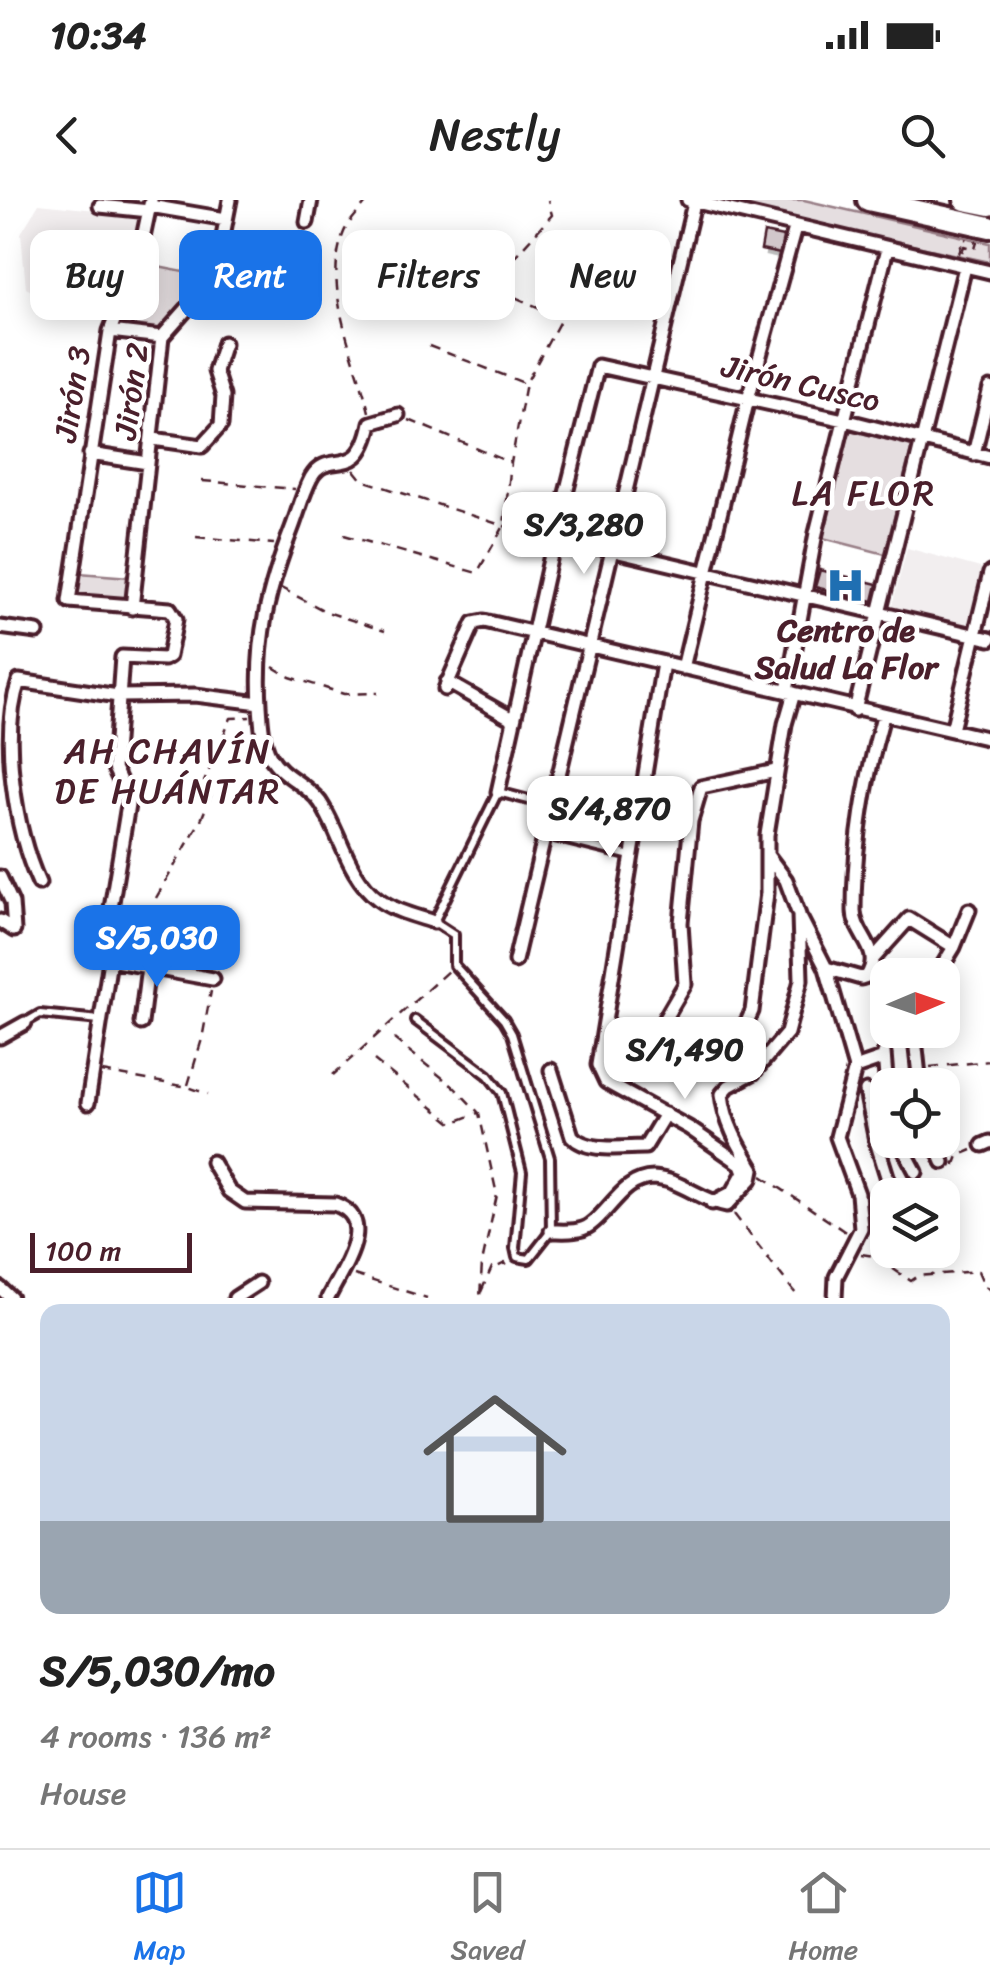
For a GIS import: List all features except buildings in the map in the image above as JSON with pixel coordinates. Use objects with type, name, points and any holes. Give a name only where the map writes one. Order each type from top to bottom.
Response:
[{"type":"highway","points":[[868,200],[990,227]]},
{"type":"highway","points":[[965,200],[990,206]]},
{"type":"street","name":"Jirón 2","points":[[132,608],[162,336],[215,277],[230,200]]},
{"type":"street","points":[[306,222],[312,200]]},
{"type":"street","points":[[515,960],[691,202],[990,272]]},
{"type":"street","points":[[100,206],[150,206],[226,219]]},
{"type":"street","name":"Jirón 3","points":[[132,608],[69,601],[110,330],[138,261],[150,206]]},
{"type":"street","points":[[683,668],[748,399],[795,228]]},
{"type":"street","points":[[715,1042],[735,1038],[749,1023],[767,894],[776,771],[816,536],[887,249]]},
{"type":"street","points":[[855,710],[965,267]]},
{"type":"street","points":[[110,330],[162,336]]},
{"type":"street","points":[[153,439],[202,446],[221,425],[223,396],[215,371],[224,343]]},
{"type":"street","name":"Jirón Cusco","points":[[555,537],[598,366],[844,420],[990,458]]},
{"type":"street","points":[[974,454],[990,388]]},
{"type":"street","points":[[398,415],[371,423],[366,448],[348,462],[318,468],[306,490],[271,583],[261,624],[261,718],[268,753],[280,771],[320,802],[362,882],[376,898],[434,922]]},
{"type":"street","points":[[90,454],[148,463]]},
{"type":"street","points":[[498,792],[555,537],[990,639]]},
{"type":"street","points":[[952,730],[990,574]]},
{"type":"street","points":[[88,1103],[110,960],[111,908],[128,805],[114,768],[122,657],[170,656],[175,613],[170,609],[132,608]]},
{"type":"street","points":[[514,720],[446,686],[474,623],[533,633],[990,739]]},
{"type":"street","points":[[0,627],[37,632]]},
{"type":"street","points":[[663,663],[598,1066],[606,1082],[747,1166]]},
{"type":"street","points":[[39,883],[19,833],[9,769],[9,704],[18,683],[118,696],[195,695],[260,703]]},
{"type":"street","points":[[874,958],[854,917],[866,775],[883,716]]},
{"type":"street","points":[[600,1050],[639,1050],[654,1042],[684,984],[682,923],[691,821],[701,786],[776,771]]},
{"type":"street","points":[[768,856],[786,880],[826,968],[855,1068],[837,1138],[858,1194],[861,1228],[844,1256],[834,1298]]},
{"type":"street","points":[[0,877],[12,903],[14,930],[0,921]]},
{"type":"street","points":[[947,958],[969,910]]},
{"type":"street","points":[[551,1231],[576,1231],[589,1226],[634,1183],[651,1178],[673,1182],[712,1203],[727,1205],[751,1179],[724,1115],[722,1094],[728,1086],[753,1073],[789,1030],[801,980],[799,915]]},
{"type":"street","points":[[875,958],[908,920],[954,947]]},
{"type":"street","points":[[110,960],[212,979]]},
{"type":"street","points":[[141,1023],[148,967]]},
{"type":"street","points":[[826,968],[864,978],[870,972]]},
{"type":"street","points":[[0,1037],[24,1023]]},
{"type":"street","points":[[855,1068],[884,1055],[885,1068]]},
{"type":"street","points":[[551,1070],[577,1142],[600,1147],[645,1147],[664,1114]]},
{"type":"street","points":[[866,1091],[888,1178]]},
{"type":"street","points":[[909,1158],[916,1172]]},
{"type":"street","points":[[941,1158],[942,1162]]},
{"type":"street","points":[[212,1162],[229,1191],[245,1202],[335,1204],[349,1209],[357,1220],[357,1238],[328,1298]]},
{"type":"street","points":[[712,1203],[735,1190],[747,1166]]},
{"type":"street","points":[[234,1298],[258,1283]]},
{"type":"street","points":[[0,1288],[11,1298]]},
{"type":"lane","points":[[415,1020],[488,1075],[502,1093],[522,1172],[515,1248],[517,1256],[529,1258],[551,1231],[550,1158],[512,1034],[454,966],[454,934],[434,922],[498,792],[552,806]]},
{"type":"lane","points":[[545,835],[632,856]]},
{"type":"lane","points":[[24,1023],[40,1014],[101,1020]]},
{"type":"path","points":[[368,200],[344,232],[336,278],[371,423]]},
{"type":"path","points":[[515,256],[552,215],[548,200]]},
{"type":"path","points":[[964,236],[977,242],[976,248],[964,246],[962,254],[964,236]]},
{"type":"path","points":[[344,535],[477,574],[504,526],[526,383],[560,320]]},
{"type":"path","points":[[428,346],[526,383]]},
{"type":"path","points":[[398,415],[511,463]]},
{"type":"path","points":[[348,462],[362,480],[504,526],[555,537]]},
{"type":"path","points":[[202,481],[306,490]]},
{"type":"path","points":[[196,537],[286,545]]},
{"type":"path","points":[[271,583],[327,612],[385,631]]},
{"type":"path","points":[[258,659],[290,677],[344,694],[378,692]]},
{"type":"path","points":[[156,898],[201,820],[211,794],[204,782],[231,718],[261,718]]},
{"type":"path","points":[[333,1076],[454,966]]},
{"type":"path","points":[[188,1087],[202,1039],[212,979]]},
{"type":"path","points":[[394,1039],[479,1112],[497,1195],[482,1263],[480,1298]]},
{"type":"path","points":[[884,1055],[888,1048]]},
{"type":"path","points":[[374,1060],[452,1123],[479,1112]]},
{"type":"path","points":[[928,1068],[990,1061]]},
{"type":"path","points":[[93,1071],[208,1094]]},
{"type":"path","points":[[747,1166],[857,1239]]},
{"type":"path","points":[[727,1205],[799,1298]]},
{"type":"path","points":[[844,1256],[874,1256],[910,1281],[918,1276],[978,1271],[990,1290]]},
{"type":"path","points":[[480,1298],[493,1264],[497,1267],[505,1262],[510,1270]]},
{"type":"path","points":[[338,1277],[358,1276],[427,1298]]},
{"type":"shaded area","points":[[705,200],[804,200],[990,243],[990,262]]},
{"type":"shaded area","points":[[39,204],[143,215],[140,230],[30,230],[30,290],[26,288],[21,233]]},
{"type":"shaded area","points":[[159,267],[179,271],[179,310],[160,331],[118,325],[120,320],[159,320]]},
{"type":"shaded area","points":[[850,430],[912,446],[885,554],[823,538]]},
{"type":"shaded area","points":[[907,548],[984,569],[968,626],[892,606]]},
{"type":"shaded area","points":[[79,573],[129,577],[127,600],[77,596]]},
{"type":"place","name":"Centro de Salud La Flor","points":[[846,585]]},
{"type":"district","name":"LA FLOR","points":[[864,493]]},
{"type":"district","name":"AH CHAVÍN DE HUÁNTAR","points":[[168,771]]}]
